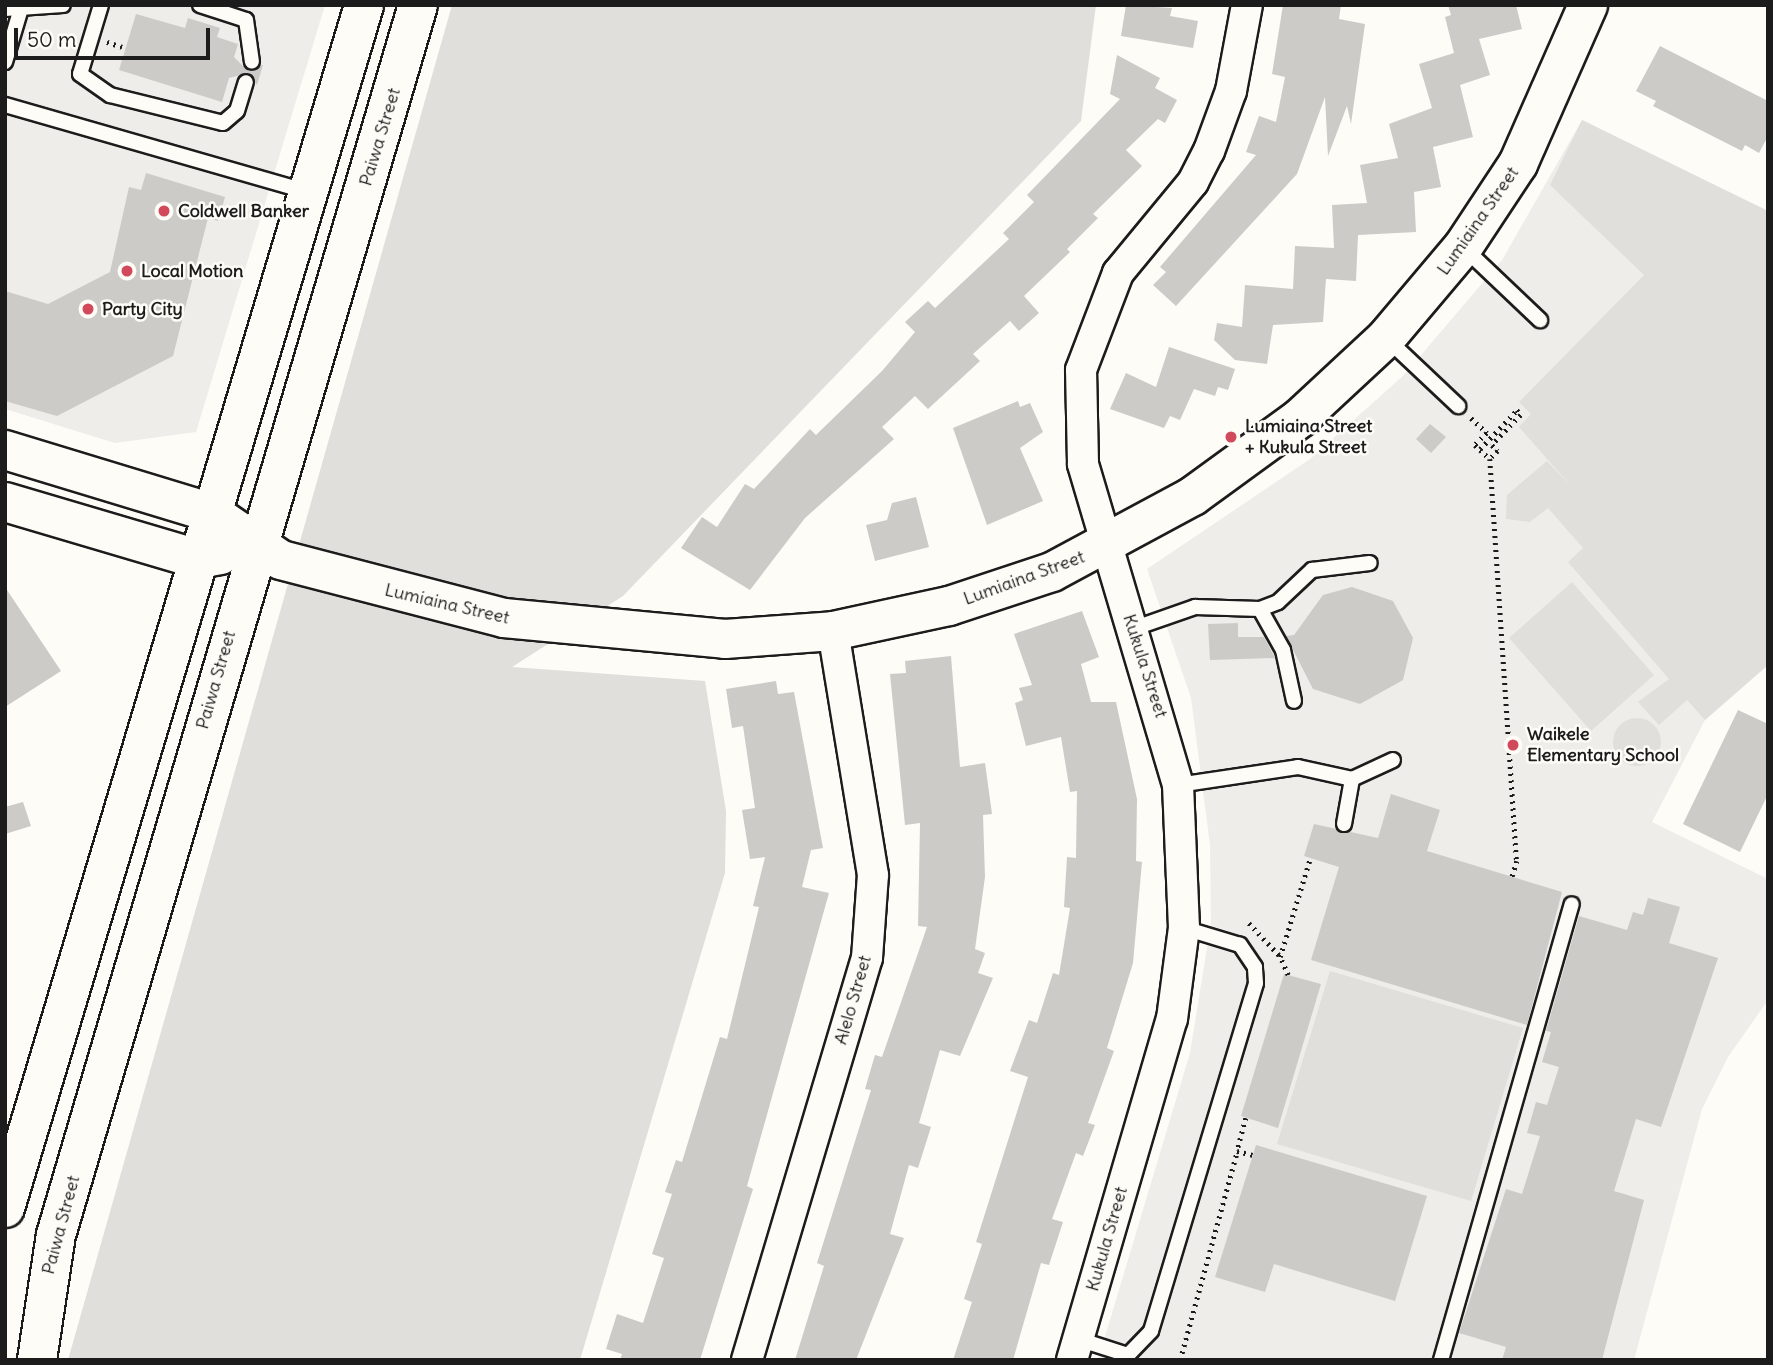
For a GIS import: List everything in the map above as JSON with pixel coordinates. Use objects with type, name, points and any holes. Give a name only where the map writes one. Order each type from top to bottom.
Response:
[{"type":"street","points":[[5,1208],[364,5]]},
{"type":"street","name":"Paiwa Street","points":[[37,1360],[56,1235],[254,548],[418,5]]},
{"type":"street","name":"Kukula Street","points":[[1075,1349],[1172,1019],[1184,928],[1178,785],[1135,628],[1106,546],[1078,431],[1086,348],[1118,273],[1193,182],[1209,151],[1231,91],[1247,5]]},
{"type":"street","name":"Lumiaina Street","points":[[5,450],[212,513],[254,548],[387,590],[504,618],[675,638],[834,631],[949,606],[1106,546],[1193,496],[1300,418],[1386,338],[1463,247],[1518,164],[1588,5]]},
{"type":"street","name":"Lumiaina Street","points":[[5,502],[198,559],[254,548]]},
{"type":"street","name":"Alelo Street","points":[[747,1360],[867,958],[873,875],[834,631]]},
{"type":"lane","points":[[5,9],[63,5]]},
{"type":"lane","points":[[101,5],[79,74],[110,95],[207,124],[231,118],[246,82]]},
{"type":"lane","points":[[200,5],[246,20],[252,62]]},
{"type":"lane","points":[[5,62],[22,6]]},
{"type":"lane","points":[[5,105],[309,193]]},
{"type":"lane","points":[[1463,247],[1540,320]]},
{"type":"lane","points":[[1386,338],[1458,406]]},
{"type":"lane","points":[[1135,628],[1195,607],[1260,609],[1278,602],[1312,570],[1370,563]]},
{"type":"lane","points":[[1260,609],[1283,650],[1294,701]]},
{"type":"lane","points":[[1178,785],[1298,767],[1352,779],[1393,760]]},
{"type":"lane","points":[[1344,824],[1352,779]]},
{"type":"lane","points":[[1441,1360],[1572,904]]},
{"type":"lane","points":[[1075,1349],[1132,1357],[1152,1331],[1256,983],[1255,967],[1240,945],[1184,928]]},
{"type":"path","points":[[1458,406],[1486,433],[1475,445],[1490,459],[1517,861],[1512,877]]},
{"type":"path","points":[[1480,449],[1517,410],[1521,415],[1492,445],[1498,451],[1490,459]]},
{"type":"path","points":[[1280,957],[1310,859]]},
{"type":"path","points":[[1249,923],[1280,957],[1287,975]]},
{"type":"path","points":[[1180,1360],[1246,1118]]},
{"type":"path","points":[[1237,1151],[1253,1155]]},
{"type":"shaded area","points":[[5,5],[325,5],[196,432],[115,443],[5,409]]},
{"type":"shaded area","points":[[452,5],[1096,5],[1081,121],[623,596],[512,667],[705,681],[726,811],[725,873],[580,1360],[68,1360]]},
{"type":"shaded area","name":"Waikele Elementary School","points":[[1582,120],[1768,211],[1768,665],[1705,720],[1652,822],[1768,879],[1768,1000],[1728,1057],[1702,1109],[1634,1360],[1098,1360],[1190,1053],[1211,923],[1210,845],[1191,698],[1147,569],[1310,459],[1404,375],[1502,260]]},
{"type":"shaded area","points":[[1582,120],[1768,211],[1768,665],[1705,720],[1687,700],[1659,725],[1638,702],[1669,679],[1568,562],[1583,548],[1548,508],[1530,522],[1506,519],[1507,495],[1547,461],[1572,487],[1519,427],[1531,414],[1519,402],[1644,275],[1550,185]]},
{"type":"shaded area","points":[[1572,582],[1654,675],[1591,731],[1509,638]]},
{"type":"shaded area","points":[[1637,718],[1654,725],[1661,742],[1654,759],[1637,766],[1620,759],[1613,742],[1620,725]]},
{"type":"shaded area","points":[[1330,971],[1523,1028],[1471,1201],[1277,1144]]},
{"type":"building","points":[[1126,5],[1172,8],[1170,16],[1198,21],[1193,48],[1121,36]]},
{"type":"building","points":[[1283,5],[1341,5],[1339,19],[1365,24],[1351,124],[1347,106],[1328,156],[1325,97],[1297,174],[1176,306],[1153,285],[1166,272],[1160,267],[1256,155],[1246,152],[1259,116],[1276,122],[1285,77],[1272,74]]},
{"type":"building","points":[[1448,5],[1516,5],[1522,29],[1479,39],[1490,75],[1460,85],[1473,137],[1433,147],[1441,187],[1414,192],[1416,232],[1358,235],[1356,281],[1326,279],[1323,322],[1273,325],[1267,364],[1235,360],[1214,340],[1217,323],[1242,327],[1245,285],[1293,289],[1295,246],[1334,248],[1332,205],[1367,203],[1360,165],[1398,158],[1389,124],[1432,108],[1419,64],[1454,53],[1445,17],[1451,15]]},
{"type":"building","points":[[136,14],[185,28],[188,18],[220,28],[217,37],[238,44],[234,57],[245,68],[263,65],[257,85],[248,73],[229,78],[222,102],[119,70]]},
{"type":"building","points":[[1660,46],[1768,101],[1768,136],[1759,153],[1745,145],[1742,151],[1653,106],[1656,101],[1636,91]]},
{"type":"building","points":[[1117,55],[1160,78],[1155,88],[1177,100],[1165,123],[1158,119],[1126,150],[1142,166],[1093,214],[1098,218],[1067,249],[1070,252],[1024,296],[1039,313],[1019,331],[1010,321],[973,354],[980,361],[928,409],[915,396],[882,427],[894,439],[805,518],[750,590],[681,548],[702,517],[717,527],[745,484],[754,489],[810,429],[816,435],[882,371],[915,332],[905,322],[928,301],[935,308],[1009,239],[1003,233],[1034,202],[1027,195],[1120,99],[1110,94]]},
{"type":"building","points":[[146,173],[225,197],[218,221],[208,218],[173,356],[57,416],[5,401],[5,291],[48,304],[110,272],[129,187],[141,190]]},
{"type":"building","points":[[1169,347],[1235,369],[1228,390],[1218,387],[1215,396],[1194,389],[1180,420],[1170,416],[1164,428],[1110,409],[1126,373],[1156,387]]},
{"type":"building","points":[[1018,401],[1020,407],[1030,403],[1043,432],[1020,448],[1043,501],[987,525],[953,428]]},
{"type":"building","points":[[1430,424],[1446,437],[1431,453],[1416,439]]},
{"type":"building","points":[[916,497],[929,547],[875,561],[866,525],[887,520],[892,503]]},
{"type":"building","points":[[5,587],[61,671],[5,707]]},
{"type":"building","points":[[1352,587],[1393,601],[1413,638],[1403,680],[1360,704],[1313,689],[1286,636],[1294,635],[1323,595]]},
{"type":"building","points":[[1082,611],[1099,657],[1081,664],[1091,702],[1116,702],[1137,799],[1136,861],[1142,862],[1133,963],[1107,1048],[1114,1051],[1088,1123],[1095,1125],[1083,1156],[1076,1153],[1052,1219],[1063,1222],[1049,1265],[1041,1263],[1013,1360],[953,1360],[972,1302],[964,1299],[982,1244],[976,1242],[1028,1077],[1010,1071],[1029,1020],[1037,1023],[1053,973],[1059,975],[1070,908],[1064,907],[1067,857],[1076,858],[1077,791],[1070,792],[1061,737],[1026,746],[1015,703],[1023,700],[1019,688],[1032,685],[1014,634]]},
{"type":"building","points":[[1238,623],[1238,637],[1264,637],[1275,658],[1210,660],[1208,624]]},
{"type":"building","points":[[951,656],[960,767],[985,763],[992,814],[983,815],[985,877],[975,949],[985,953],[978,973],[993,978],[960,1056],[940,1050],[919,1123],[931,1127],[918,1168],[909,1165],[890,1234],[904,1238],[856,1360],[795,1360],[824,1266],[817,1263],[871,1090],[865,1089],[875,1055],[882,1057],[927,927],[918,926],[920,823],[905,825],[890,674],[906,673],[905,661]]},
{"type":"building","points":[[776,681],[778,694],[794,692],[823,848],[811,850],[802,887],[829,893],[747,1186],[753,1189],[700,1360],[620,1360],[622,1354],[606,1349],[617,1314],[643,1323],[664,1258],[652,1254],[672,1194],[665,1192],[676,1160],[682,1162],[720,1037],[727,1039],[759,907],[753,906],[765,857],[750,859],[742,810],[755,808],[743,726],[732,728],[726,689]]},
{"type":"building","points":[[1738,710],[1768,724],[1768,794],[1740,852],[1683,824]]},
{"type":"building","points":[[1391,794],[1440,810],[1427,851],[1562,892],[1527,1025],[1311,960],[1339,867],[1304,856],[1314,824],[1378,838]]},
{"type":"building","points":[[23,802],[31,826],[5,834],[5,807]]},
{"type":"building","points":[[1648,898],[1680,907],[1669,943],[1718,958],[1661,1127],[1636,1119],[1614,1191],[1644,1200],[1602,1360],[1502,1360],[1506,1347],[1459,1333],[1506,1189],[1522,1194],[1540,1136],[1527,1133],[1536,1102],[1547,1105],[1559,1067],[1542,1062],[1551,1032],[1546,1031],[1579,916],[1627,930],[1633,912],[1643,915]]},
{"type":"building","points":[[1284,974],[1321,984],[1278,1128],[1241,1116]]},
{"type":"building","points":[[1256,1145],[1427,1196],[1395,1301],[1274,1264],[1265,1292],[1215,1277]]},
{"type":"place","name":"Coldwell Banker","points":[[164,211]]},
{"type":"place","name":"Local Motion","points":[[127,271]]},
{"type":"place","name":"Party City","points":[[88,309]]},
{"type":"place","name":"Lumiaina Street + Kukula Street","points":[[1231,437]]},
{"type":"place","name":"Waikele Elementary School","points":[[1513,745]]}]
